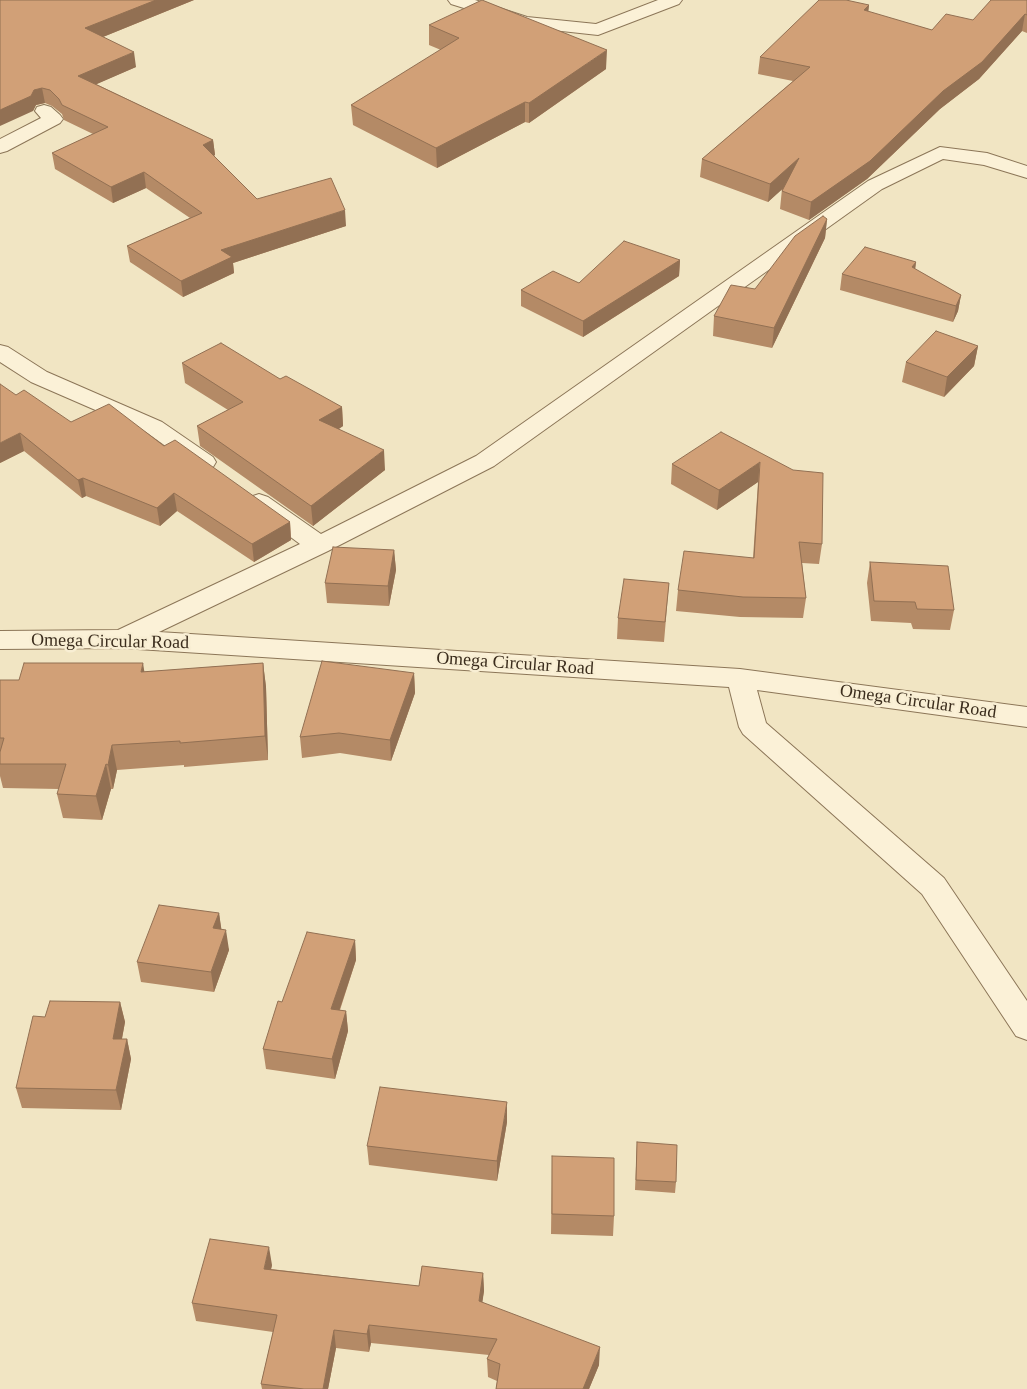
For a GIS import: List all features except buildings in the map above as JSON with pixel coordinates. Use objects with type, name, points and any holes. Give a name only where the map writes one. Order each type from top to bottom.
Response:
[{"type":"street","points":[[457,0],[525,22],[598,30],[673,0]]},
{"type":"street","points":[[0,147],[53,119],[44,111]]},
{"type":"street","points":[[122,639],[319,545],[485,461],[875,185],[940,153],[987,159],[1027,172]]},
{"type":"street","points":[[0,352],[39,377],[154,427],[319,545]]},
{"type":"street","name":"Omega Circular Road","points":[[0,640],[122,639],[740,678],[1027,718]]},
{"type":"street","points":[[740,678],[753,727],[933,886],[1027,1026]]}]
